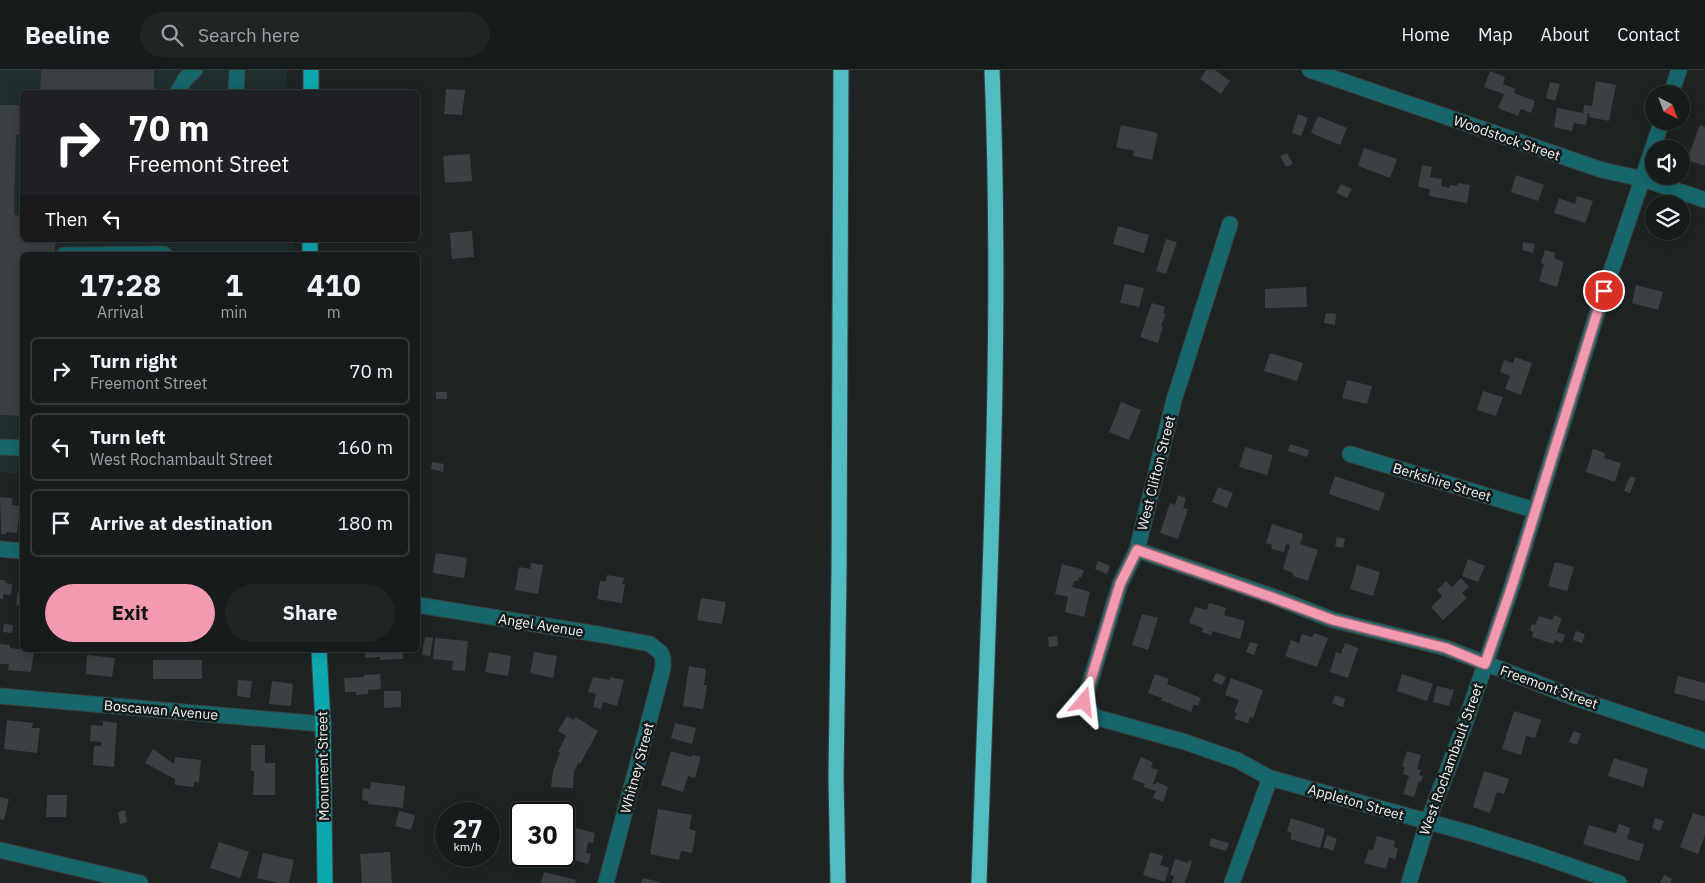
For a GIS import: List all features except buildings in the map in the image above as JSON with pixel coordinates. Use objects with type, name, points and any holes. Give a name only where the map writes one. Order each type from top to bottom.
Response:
[{"type":"highway","points":[[838,883],[836,776],[839,571],[841,70]]},
{"type":"highway","points":[[979,883],[995,397],[996,262],[992,70]]},
{"type":"main road","points":[[311,70],[311,90]]},
{"type":"main road","name":"Monument Street","points":[[318,652],[323,724],[325,883]]},
{"type":"street","points":[[179,90],[185,80],[195,70]]},
{"type":"street","points":[[236,90],[237,70]]},
{"type":"street","name":"Woodstock Street","points":[[1310,70],[1602,170],[1643,179],[1705,200]]},
{"type":"street","points":[[1674,85],[1679,70]]},
{"type":"street","name":"West Rochambault Street","points":[[1409,883],[1427,822],[1462,732],[1512,586],[1534,510],[1598,310],[1659,130]]},
{"type":"street","name":"West Clifton Street","points":[[1096,716],[1084,702],[1120,584],[1137,550],[1174,400],[1230,224]]},
{"type":"street","points":[[0,447],[20,448]]},
{"type":"street","name":"Berkshire Street","points":[[1350,454],[1534,510]]},
{"type":"street","points":[[0,549],[20,551]]},
{"type":"street","name":"Freemont Street","points":[[1137,550],[1333,620],[1446,648],[1576,698],[1705,740]]},
{"type":"street","name":"Angel Avenue","points":[[420,605],[650,644],[661,653]]},
{"type":"street","name":"Whitney Street","points":[[606,883],[663,668],[664,659],[661,653]]},
{"type":"street","name":"Boscawan Avenue","points":[[0,696],[323,724]]},
{"type":"street","name":"Appleton Street","points":[[1096,716],[1185,742],[1237,760],[1270,778],[1518,848],[1619,883]]},
{"type":"street","points":[[1232,883],[1270,778]]},
{"type":"street","points":[[0,850],[140,883]]},
{"type":"shaded area","points":[[0,70],[287,70],[286,90],[20,90],[20,242],[294,242],[295,252],[20,252],[20,474],[0,472]]},
{"type":"route","points":[[1084,702],[1120,584],[1137,550],[1333,620],[1446,648],[1485,664],[1512,586],[1534,510],[1604,291]]}]
